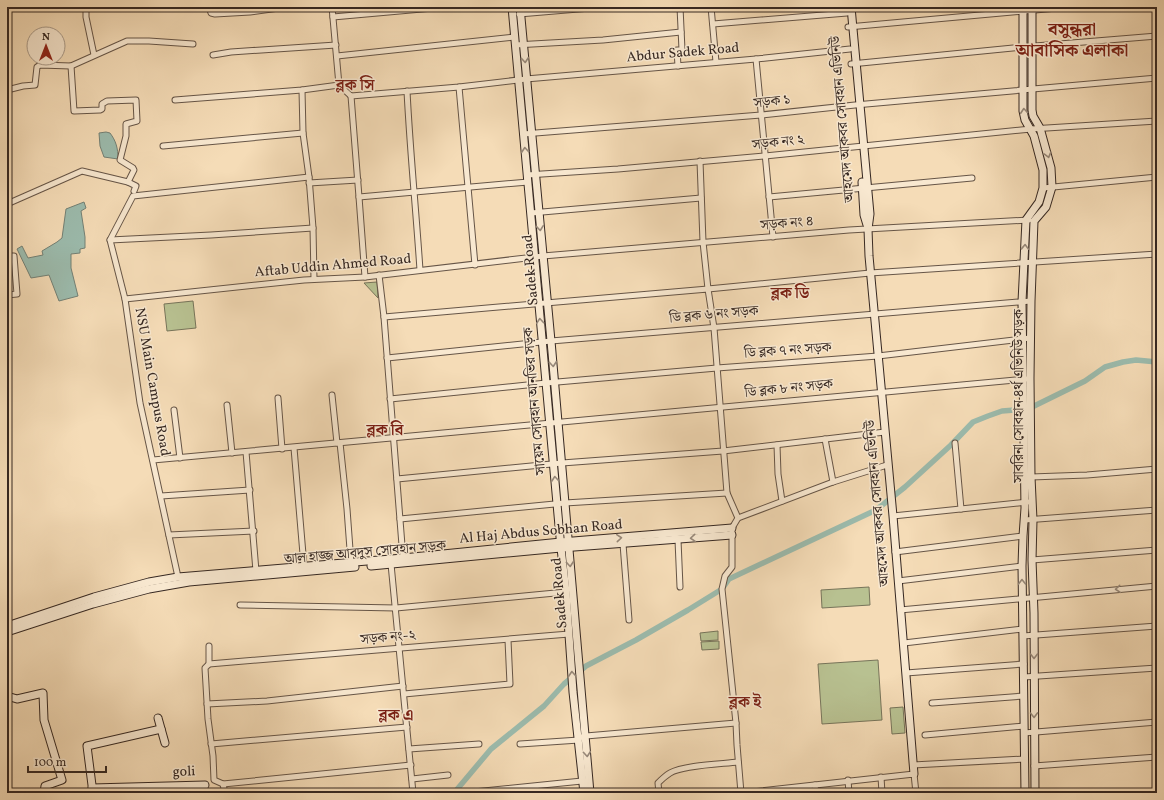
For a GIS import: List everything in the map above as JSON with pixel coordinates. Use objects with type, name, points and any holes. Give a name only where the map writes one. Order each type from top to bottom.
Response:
[{"type":"street","points":[[86,7],[86,17],[94,55]]},
{"type":"street","points":[[209,7],[212,14],[286,7]]},
{"type":"street","points":[[332,7],[339,85],[350,96],[360,197],[365,277]]},
{"type":"street","points":[[333,17],[444,7]]},
{"type":"street","points":[[512,11],[602,7]]},
{"type":"street","points":[[678,66],[677,50],[682,50],[680,7]]},
{"type":"street","points":[[712,7],[716,62]]},
{"type":"street","points":[[850,27],[1023,9],[1068,7]]},
{"type":"street","points":[[713,24],[848,9]]},
{"type":"street","name":"আহমেদ আকবর সোবহান এভিনিউ","points":[[848,9],[865,188],[864,215],[868,229],[870,273],[893,516],[914,774]]},
{"type":"street","points":[[1023,9],[1023,91],[1025,120],[1031,129],[1043,170],[1043,188],[1030,220]]},
{"type":"street","points":[[1030,220],[1046,207],[1052,187],[1051,168],[1040,128],[1033,116],[1032,9]]},
{"type":"street","points":[[520,10],[535,175]]},
{"type":"street","name":"সায়েম সোবহান আনভির সড়ক","points":[[512,11],[566,592],[573,692],[584,793]]},
{"type":"street","name":"আহমেদ আকবর সোবহান এভিনিউ","points":[[850,27],[850,49],[854,64]]},
{"type":"street","points":[[515,45],[603,40],[681,32]]},
{"type":"street","points":[[854,64],[1032,46],[1157,36]]},
{"type":"street","points":[[337,56],[514,37]]},
{"type":"street","points":[[7,90],[35,85],[38,66],[40,65],[71,66],[123,42],[193,44]]},
{"type":"street","points":[[213,55],[231,52],[336,45]]},
{"type":"street","name":"Abdur Sadek Road","points":[[350,96],[459,87],[526,78],[678,66],[850,49]]},
{"type":"street","points":[[756,59],[773,237]]},
{"type":"street","points":[[71,66],[74,111],[100,110],[102,109],[102,104],[107,101],[136,100],[137,121],[126,124],[127,135],[120,158],[121,161],[133,168],[128,182]]},
{"type":"street","name":"সড়ক ১","points":[[523,134],[761,115],[857,104],[1023,91],[1157,78]]},
{"type":"street","points":[[175,100],[302,90],[339,85]]},
{"type":"street","points":[[459,87],[475,265]]},
{"type":"street","points":[[302,90],[303,132],[313,228],[314,279]]},
{"type":"street","points":[[407,91],[420,270]]},
{"type":"street","name":"সড়ক নং ২","points":[[360,197],[469,187],[527,179],[535,175],[765,156],[1040,128],[1157,121]]},
{"type":"street","points":[[163,146],[303,132]]},
{"type":"street","points":[[700,161],[704,242],[708,288],[714,328],[727,493],[738,518]]},
{"type":"street","points":[[7,204],[82,171],[128,182],[136,186],[110,240],[313,228]]},
{"type":"street","name":"Sadek Road","points":[[535,175],[555,382],[590,793]]},
{"type":"street","points":[[1043,188],[1157,177]]},
{"type":"street","points":[[769,197],[972,178]]},
{"type":"street","points":[[133,194],[309,180],[358,180]]},
{"type":"street","points":[[530,213],[701,198]]},
{"type":"street","name":"সড়ক নং ৪","points":[[543,256],[868,229],[1030,220]]},
{"type":"street","name":"সাবরিনা সোবহান ৪র্থ এভিনিউ সড়ক","points":[[1030,220],[1033,262],[1027,397],[1034,520],[1032,560],[1034,597],[1035,793]]},
{"type":"street","name":"সাবরিনা সোবহান ৪র্থ এভিনিউ সড়ক","points":[[1027,379],[1022,339],[1022,302],[1030,220]]},
{"type":"street","name":"NSU Main Campus Road","points":[[110,240],[125,299],[140,403],[178,577]]},
{"type":"street","points":[[384,317],[870,273],[1157,254]]},
{"type":"street","points":[[7,256],[14,256],[17,294],[7,295]]},
{"type":"street","name":"Aftab Uddin Ahmed Road","points":[[125,299],[314,279],[365,277],[543,256]]},
{"type":"street","points":[[379,275],[384,317],[403,558]]},
{"type":"street","name":"ডি ব্লক ৬ নং সড়ক","points":[[387,358],[551,341],[1031,301]]},
{"type":"street","name":"ডি ব্লক ৭ নং সড়ক","points":[[390,399],[555,382],[878,356],[1030,338]]},
{"type":"street","name":"ডি ব্লক ৮ নং সড়ক","points":[[153,460],[294,448],[550,422],[720,408],[1027,379]]},
{"type":"street","points":[[332,395],[347,509],[351,563]]},
{"type":"street","points":[[278,398],[282,449]]},
{"type":"street","points":[[227,405],[232,453]]},
{"type":"street","points":[[174,410],[180,458]]},
{"type":"street","name":"সাবরিনা সোবহান ৪র্থ এভিনিউ সড়ক","points":[[1025,793],[1022,566],[1028,414]]},
{"type":"street","points":[[397,479],[562,463],[723,452],[885,432]]},
{"type":"street","points":[[825,439],[833,482]]},
{"type":"street","points":[[955,443],[961,509]]},
{"type":"street","points":[[777,445],[778,474],[782,501]]},
{"type":"street","points":[[294,448],[304,566]]},
{"type":"street","points":[[246,452],[254,531],[256,571]]},
{"type":"street","points":[[887,465],[833,482],[738,518],[732,532],[732,567],[725,576],[722,589],[742,793],[776,791],[848,780],[914,774],[916,793]]},
{"type":"street","points":[[1031,477],[1087,475],[1157,469]]},
{"type":"street","points":[[161,496],[250,490]]},
{"type":"street","points":[[400,518],[565,503],[727,493]]},
{"type":"street","points":[[893,516],[1033,502]]},
{"type":"street","points":[[1025,520],[1157,510]]},
{"type":"street","points":[[169,535],[254,531]]},
{"type":"street","points":[[569,545],[623,544],[678,540],[732,532]]},
{"type":"street","name":"Al Haj Abdus Sobhan Road","points":[[7,626],[92,598],[149,582],[178,577],[732,532]]},
{"type":"street","points":[[895,552],[1023,536]]},
{"type":"street","points":[[678,540],[680,588]]},
{"type":"street","points":[[623,544],[629,620]]},
{"type":"street","name":"আল হাজ্জ আবদুস সোবহান সড়ক","points":[[7,632],[93,604],[163,586],[188,582],[391,564],[561,545]]},
{"type":"street","points":[[1032,560],[1157,550]]},
{"type":"street","points":[[391,564],[413,793]]},
{"type":"street","points":[[898,581],[1022,566]]},
{"type":"street","points":[[900,610],[1157,586]]},
{"type":"street","points":[[240,605],[396,608],[566,592]]},
{"type":"street","points":[[904,643],[1023,633],[1034,636],[1157,626]]},
{"type":"street","name":"সড়ক নং-২","points":[[209,664],[569,634]]},
{"type":"street","points":[[404,694],[510,684],[508,640]]},
{"type":"street","points":[[209,646],[209,664],[205,668],[214,780],[223,784],[410,765]]},
{"type":"street","points":[[906,673],[1024,664]]},
{"type":"street","points":[[1024,677],[1157,668]]},
{"type":"street","points":[[207,704],[311,696],[403,686]]},
{"type":"street","points":[[7,696],[17,699],[43,693],[44,720],[62,780],[45,786],[44,793]]},
{"type":"street","points":[[932,703],[1024,696]]},
{"type":"street","points":[[158,718],[165,743]]},
{"type":"street","points":[[925,735],[1024,730],[1034,732],[1157,722]]},
{"type":"street","points":[[520,744],[578,739],[586,736],[736,723]]},
{"type":"street","points":[[211,744],[407,727]]},
{"type":"street","points":[[92,790],[87,746],[162,729]]},
{"type":"street","points":[[409,749],[479,744]]},
{"type":"street","points":[[1034,766],[1157,757]]},
{"type":"street","points":[[914,765],[1025,759]]},
{"type":"street","points":[[659,793],[658,783],[671,772],[680,769],[738,762]]},
{"type":"street","points":[[412,779],[448,775]]},
{"type":"street","points":[[881,777],[882,793]]},
{"type":"street","points":[[848,780],[849,793]]},
{"type":"street","points":[[474,792],[582,781]]},
{"type":"street","points":[[223,784],[225,793]]},
{"type":"street","name":"goli","points":[[92,790],[205,785]]},
{"type":"street","points":[[815,785],[816,793]]},
{"type":"street","points":[[1145,793],[1157,792]]},
{"type":"green space","points":[[377,282],[378,298],[364,283]]},
{"type":"green space","points":[[193,301],[196,328],[167,331],[164,304]]},
{"type":"green space","points":[[869,587],[870,605],[822,608],[821,590]]},
{"type":"green space","points":[[718,631],[718,640],[701,641],[700,633]]},
{"type":"green space","points":[[719,641],[719,649],[702,650],[701,642]]},
{"type":"green space","points":[[878,660],[882,720],[822,724],[818,664]]},
{"type":"green space","points":[[903,707],[905,733],[892,734],[890,708]]},
{"type":"shaded area","points":[[99,133],[110,133],[115,142],[118,159],[104,157],[100,146]]},
{"type":"shaded area","points":[[84,202],[86,208],[81,211],[85,248],[80,249],[80,253],[71,254],[71,268],[78,296],[59,301],[49,275],[31,278],[17,249],[22,246],[28,258],[43,255],[42,251],[62,238],[66,209]]},
{"type":"waterway","points":[[454,793],[491,749],[544,706],[564,684],[586,666],[636,640],[688,610],[722,589],[729,579],[876,510],[905,487],[951,445],[973,422],[1002,411],[1028,409],[1085,381],[1105,367],[1136,360],[1157,362]]},
{"type":"district","name":"বসুন্ধরা আবাসিক এলাকা","points":[[1072,40]]},
{"type":"district","name":"ব্লক সি","points":[[355,86]]},
{"type":"district","name":"ব্লক ডি","points":[[790,294]]},
{"type":"district","name":"ব্লক বি","points":[[385,431]]},
{"type":"district","name":"ব্লক ই","points":[[745,703]]},
{"type":"district","name":"ব্লক এ","points":[[396,716]]}]
